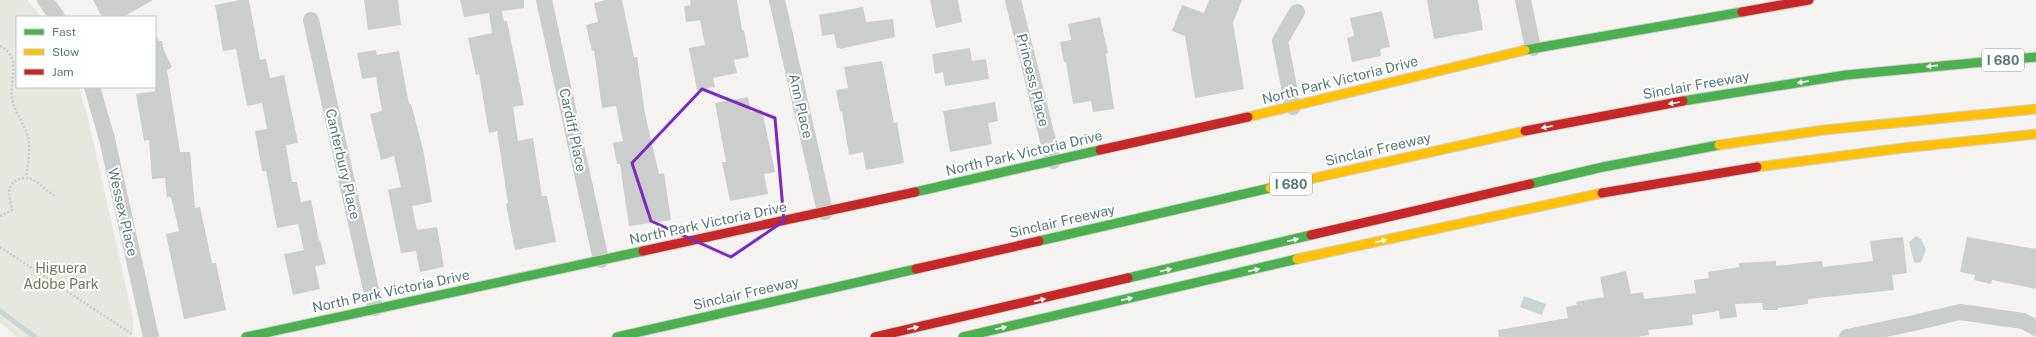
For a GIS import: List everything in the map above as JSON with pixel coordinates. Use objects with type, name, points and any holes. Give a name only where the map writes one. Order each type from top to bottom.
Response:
[{"type":"main road","name":"North Park Victoria Drive","points":[[246,337],[1053,161],[1293,107],[1533,48],[1809,0]]},
{"type":"main road","points":[[1971,62],[2036,50]]},
{"type":"main road","name":"Sinclair Freeway","points":[[617,337],[1486,139],[1596,117],[1721,94],[1846,75],[1971,62],[2036,58]]},
{"type":"main road","points":[[875,337],[1603,167],[1725,144],[1824,130],[2036,109]]},
{"type":"main road","points":[[963,337],[1518,210],[1741,170],[1975,139],[2036,134]]},
{"type":"main road","points":[[1975,139],[2036,139]]},
{"type":"street","points":[[45,0],[57,16]]},
{"type":"street","name":"Cardiff Place","points":[[544,0],[601,260]]},
{"type":"street","name":"Ann Place","points":[[777,0],[824,212]]},
{"type":"street","name":"Princess Place","points":[[1013,0],[1053,161]]},
{"type":"street","points":[[1523,0],[1533,48]]},
{"type":"street","points":[[1293,107],[1280,41],[1297,12]]},
{"type":"street","name":"Canterbury Place","points":[[311,20],[375,308]]},
{"type":"street","name":"Wessex Place","points":[[92,88],[107,139],[151,337]]},
{"type":"street","points":[[1847,337],[1916,330],[1960,312],[2023,321],[2036,328]]},
{"type":"path","points":[[0,46],[6,50],[14,66],[13,101],[27,132],[30,146],[26,177]]},
{"type":"path","points":[[0,216],[12,210],[9,191],[11,186],[15,181],[26,177],[37,182],[44,190],[55,196]]},
{"type":"path","points":[[0,247],[132,334]]},
{"type":"highlighted area","points":[[702,89],[775,118],[784,221],[731,257],[651,221],[632,163]]},
{"type":"green space","name":"Higuera Adobe Park","points":[[0,0],[27,0],[40,16],[16,16],[16,88],[79,88],[88,118],[133,318],[133,330],[130,337],[17,337],[0,322]]},
{"type":"shaded area","points":[[1916,236],[1921,239],[1926,250],[1921,262],[1916,263],[1914,262],[1909,242]]},
{"type":"shaded area","points":[[1524,296],[1546,304],[1542,315],[1520,307]]},
{"type":"building","points":[[93,0],[153,0],[125,16],[101,16]]},
{"type":"building","points":[[240,0],[249,0],[260,60],[266,59],[270,78],[284,75],[298,143],[286,145],[292,182],[297,182],[301,202],[311,200],[319,241],[320,240],[326,264],[315,266],[320,289],[293,295],[284,254],[304,250],[298,224],[277,228],[266,171],[262,171],[255,131],[267,129],[262,103],[247,106],[236,49],[223,51],[215,5]]},
{"type":"building","points":[[364,0],[398,0],[401,25],[368,30]]},
{"type":"building","points":[[460,0],[524,0],[524,8],[502,11],[504,21],[507,21],[524,105],[513,107],[518,141],[533,138],[542,196],[547,196],[556,242],[515,250],[506,204],[508,203],[497,131],[489,133],[479,74],[476,75],[468,38],[492,33],[489,13],[464,17]]},
{"type":"building","points":[[605,0],[622,0],[634,57],[637,57],[645,114],[659,174],[664,173],[671,220],[629,226],[620,164],[617,164],[613,143],[623,141],[616,106],[602,108],[594,50],[592,51],[586,25],[598,22],[594,3]]},
{"type":"building","points":[[690,0],[737,0],[742,30],[744,30],[749,57],[734,60],[737,73],[713,78],[715,87],[697,90],[689,48],[705,45],[700,20],[686,22],[684,6],[691,5]]},
{"type":"building","points":[[930,0],[958,0],[962,22],[936,28]]},
{"type":"building","points":[[1209,0],[1242,0],[1233,23],[1244,89],[1195,98],[1185,36],[1172,31],[1182,5],[1204,13]]},
{"type":"building","points":[[1427,0],[1478,0],[1483,30],[1434,39]]},
{"type":"building","points":[[863,7],[866,22],[893,19],[895,37],[840,49],[837,48],[834,34],[822,36],[819,15]]},
{"type":"building","points":[[1382,11],[1390,47],[1380,49],[1381,56],[1352,62],[1347,38],[1354,36],[1350,18]]},
{"type":"building","points":[[1100,17],[1108,53],[1106,54],[1114,109],[1093,112],[1091,101],[1073,104],[1066,62],[1064,62],[1060,42],[1071,40],[1068,24]]},
{"type":"building","points":[[156,35],[159,41],[162,41],[164,51],[172,67],[167,70],[180,152],[190,152],[195,208],[200,207],[212,263],[216,263],[226,310],[184,319],[166,234],[179,231],[171,197],[167,197],[165,178],[152,179],[149,140],[144,141],[136,94],[155,91]]},
{"type":"building","points":[[970,48],[972,61],[986,59],[989,79],[945,86],[943,72],[935,74],[932,54]]},
{"type":"building","points":[[376,50],[377,55],[399,51],[409,104],[411,104],[423,149],[432,202],[412,206],[417,230],[437,227],[444,267],[420,272],[416,251],[401,253],[388,190],[401,187],[394,156],[381,160],[370,114],[382,111],[376,77],[362,79],[357,53]]},
{"type":"building","points":[[882,61],[894,123],[897,122],[904,163],[866,170],[863,152],[849,155],[842,111],[840,112],[836,90],[848,88],[844,67]]},
{"type":"building","points":[[748,97],[751,112],[762,110],[775,172],[764,174],[768,194],[730,201],[722,162],[726,162],[715,103]]},
{"type":"building","points":[[995,102],[998,121],[988,123],[992,144],[950,152],[943,111]]},
{"type":"building","points":[[1903,237],[1907,273],[1892,275],[1894,290],[1808,299],[1808,304],[1778,308],[1778,310],[1763,310],[1762,303],[1735,304],[1737,317],[1720,319],[1719,311],[1692,315],[1693,325],[1648,330],[1649,335],[1637,337],[1499,337],[1498,330],[1568,318],[1566,307],[1577,305],[1576,302],[1604,297],[1600,277],[1626,271],[1631,294],[1643,292],[1644,299],[1696,293],[1694,280],[1709,278],[1708,272],[1739,267],[1739,263],[1776,261],[1776,266],[1822,261],[1823,267],[1873,261],[1870,241]]},
{"type":"building","points":[[1967,237],[2036,249],[2036,289],[1992,280],[1991,284],[1974,280],[1975,275],[1960,272]]},
{"type":"waterway","points":[[0,311],[35,337]]},
{"type":"traffic: fast","points":[[1525,50],[1742,12]]},
{"type":"traffic: fast","points":[[1683,101],[1846,75],[2036,57]]},
{"type":"traffic: fast","points":[[1530,184],[1603,167],[1719,145]]},
{"type":"traffic: fast","points":[[915,192],[1100,150]]},
{"type":"traffic: fast","points":[[1039,241],[1270,188]]},
{"type":"traffic: fast","points":[[1128,278],[1311,235]]},
{"type":"traffic: fast","points":[[246,337],[643,251]]},
{"type":"traffic: fast","points":[[963,337],[1297,259]]},
{"type":"traffic: fast","points":[[617,337],[916,269]]},
{"type":"traffic: slow","points":[[1248,117],[1525,50]]},
{"type":"traffic: slow","points":[[1719,145],[1824,130],[2036,109]]},
{"type":"traffic: slow","points":[[1270,188],[1525,131]]},
{"type":"traffic: slow","points":[[1757,167],[1903,148],[2036,134]]},
{"type":"traffic: slow","points":[[1297,259],[1602,193]]},
{"type":"traffic: jam","points":[[1742,12],[1809,0]]},
{"type":"traffic: jam","points":[[1525,131],[1683,101]]},
{"type":"traffic: jam","points":[[1100,150],[1248,117]]},
{"type":"traffic: jam","points":[[1602,193],[1757,167]]},
{"type":"traffic: jam","points":[[1311,235],[1530,184]]},
{"type":"traffic: jam","points":[[643,251],[915,192]]},
{"type":"traffic: jam","points":[[916,269],[1039,241]]},
{"type":"traffic: jam","points":[[875,337],[1128,278]]}]
